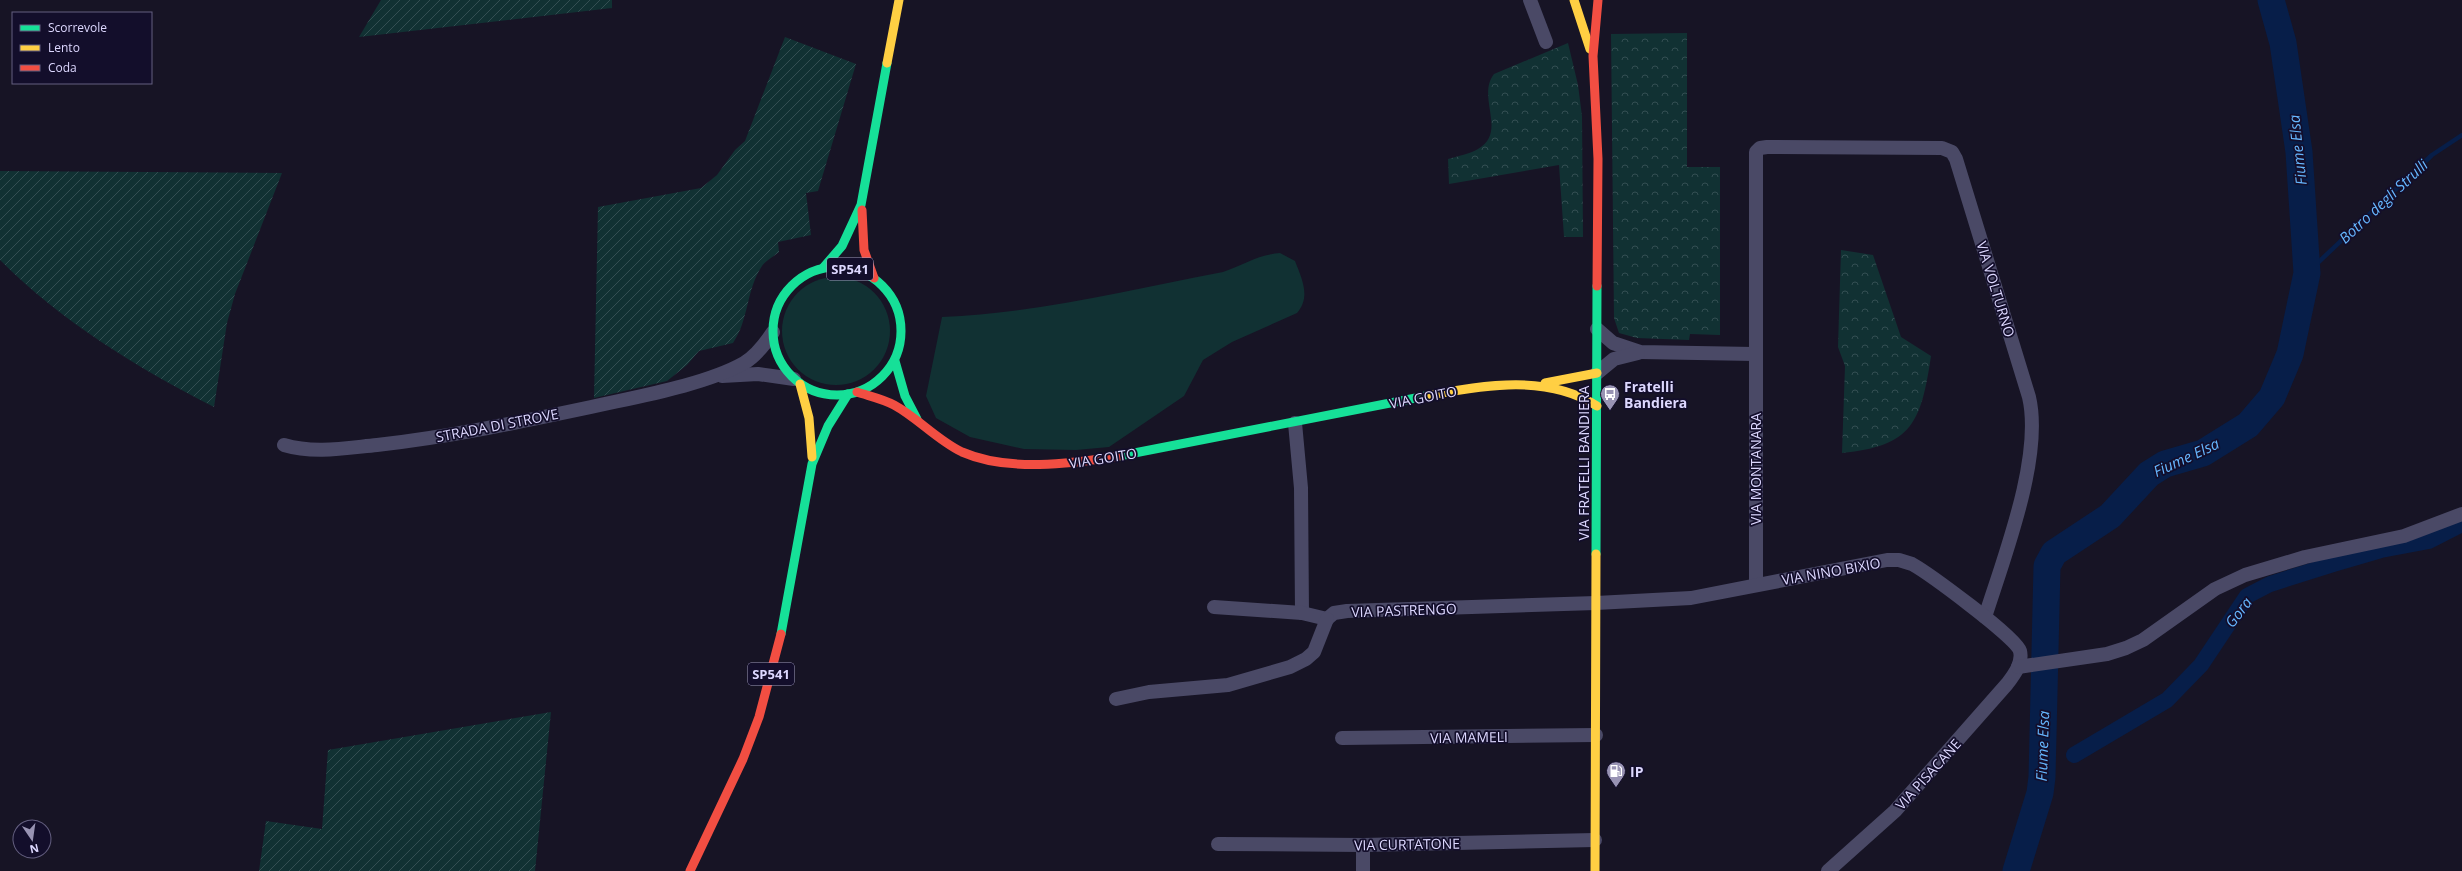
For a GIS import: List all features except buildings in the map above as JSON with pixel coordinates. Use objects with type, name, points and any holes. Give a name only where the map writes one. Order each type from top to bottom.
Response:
[{"type":"main road","name":"SP541","points":[[874,278],[864,250],[861,205],[899,0]]},
{"type":"main road","name":"VIA FRATELLI BANDIERA","points":[[1574,0],[1593,56]]},
{"type":"main road","name":"VIA FRATELLI BANDIERA","points":[[1595,871],[1598,330],[1597,123],[1593,56],[1598,0]]},
{"type":"main road","name":"SP541","points":[[823,268],[842,246],[861,205]]},
{"type":"main road","name":"SP541","points":[[690,871],[743,759],[764,701],[782,628],[812,464],[811,430],[797,382],[780,361],[775,348],[773,332],[776,311],[786,292],[803,277],[823,268],[840,267],[852,269],[874,278],[888,290],[897,307],[902,324],[901,343],[895,361],[886,374],[874,384],[858,392],[848,394],[820,393],[797,382]]},
{"type":"main road","name":"VIA GOITO","points":[[895,361],[905,396],[919,422]]},
{"type":"main road","name":"VIA GOITO","points":[[1529,387],[1597,373]]},
{"type":"main road","name":"VIA GOITO","points":[[858,392],[894,405],[949,445],[970,455],[997,461],[1045,465],[1108,458],[1295,423],[1473,387],[1529,387],[1574,392],[1588,398],[1597,406]]},
{"type":"main road","name":"SP541","points":[[812,464],[828,426],[848,394]]},
{"type":"street","points":[[1530,0],[1546,42]]},
{"type":"street","name":"VIA VOLTURNO","points":[[1757,150],[1767,147],[1936,148],[1949,150],[1954,156],[2010,333],[2029,397],[2032,418],[2032,444],[2028,468],[2000,572],[1985,617]]},
{"type":"street","name":"VIA MONTANARA","points":[[1756,584],[1754,157],[1757,150]]},
{"type":"street","points":[[1598,330],[1618,346],[1640,352],[1754,354]]},
{"type":"street","name":"STRADA DI STROVE","points":[[284,445],[295,448],[326,450],[417,440],[636,397],[706,378],[749,360],[773,332]]},
{"type":"street","points":[[1597,373],[1614,359],[1640,352]]},
{"type":"street","name":"STRADA DI STROVE","points":[[706,378],[758,374],[797,382]]},
{"type":"street","points":[[1295,423],[1301,488],[1302,613]]},
{"type":"street","points":[[2018,667],[2092,656],[2132,646],[2215,589],[2253,572],[2305,557],[2404,536],[2462,514]]},
{"type":"street","name":"VIA NINO BIXIO","points":[[1596,603],[1703,597],[1731,592],[1756,584],[1899,560],[1916,566],[1985,617],[2018,646],[2021,655],[2018,667]]},
{"type":"street","name":"VIA PASTRENGO","points":[[1327,618],[1334,613],[1347,611],[1596,603]]},
{"type":"street","points":[[1116,699],[1149,692],[1228,685],[1296,664],[1314,652],[1327,618],[1302,613],[1214,607]]},
{"type":"street","name":"VIA PISACANE","points":[[1828,871],[1896,811],[2007,684],[2018,667]]},
{"type":"street","name":"VIA MAMELI","points":[[1342,738],[1596,735]]},
{"type":"street","name":"VIA CURTATONE","points":[[1218,844],[1363,845],[1595,840]]},
{"type":"street","points":[[1363,845],[1363,871]]},
{"type":"green space","points":[[381,0],[612,0],[612,8],[359,37]]},
{"type":"green space","points":[[1687,33],[1687,167],[1720,167],[1720,335],[1690,334],[1689,340],[1637,338],[1619,333],[1614,318],[1611,34]]},
{"type":"green space","points":[[785,37],[856,64],[818,191],[806,193],[811,235],[778,242],[779,252],[763,264],[757,275],[742,325],[733,343],[699,351],[687,365],[667,381],[594,398],[598,207],[701,188],[717,175],[735,150],[745,141]]},
{"type":"green space","points":[[1568,43],[1578,85],[1582,116],[1583,237],[1564,237],[1559,165],[1449,184],[1448,159],[1475,151],[1487,142],[1491,133],[1492,124],[1488,93],[1489,83],[1494,74]]},
{"type":"green space","points":[[0,171],[282,173],[235,294],[227,323],[214,407],[156,376],[101,342],[49,304],[0,260]]},
{"type":"green space","points":[[1841,250],[1873,255],[1901,337],[1931,356],[1923,398],[1917,414],[1909,427],[1899,437],[1884,444],[1866,450],[1842,453],[1845,366],[1838,347]]},
{"type":"green space","points":[[1280,253],[1295,261],[1304,288],[1304,301],[1297,313],[1232,342],[1203,360],[1184,396],[1109,447],[1076,450],[1024,449],[970,437],[936,418],[926,396],[942,317],[1013,311],[1083,300],[1223,272],[1257,258]]},
{"type":"green space","points":[[836,277],[857,281],[874,293],[886,310],[890,331],[886,352],[874,369],[857,381],[836,385],[815,381],[798,369],[786,352],[782,331],[786,310],[798,293],[815,281]]},
{"type":"green space","points":[[551,712],[535,871],[259,871],[266,821],[322,829],[328,750]]},
{"type":"waterway","name":"Fiume Elsa","points":[[2016,871],[2040,793],[2042,777],[2047,566],[2054,553],[2110,516],[2149,474],[2165,464],[2203,453],[2248,425],[2272,397],[2290,354],[2307,273],[2299,152],[2283,43],[2271,0]]},
{"type":"waterway","name":"Botro degli Strulli","points":[[2307,273],[2432,155],[2462,135]]},
{"type":"waterway","name":"Gora","points":[[2074,755],[2167,700],[2201,665],[2247,596],[2270,584],[2333,564],[2381,550],[2429,541],[2462,524]]},
{"type":"traffic: fast","points":[[823,268],[842,246],[861,205],[887,63]]},
{"type":"traffic: fast","points":[[831,267],[843,267],[862,272],[878,281],[887,290],[896,306],[900,319],[901,331],[900,343],[896,356],[887,372],[878,381],[856,392],[843,395],[831,395],[812,390],[796,381],[787,372],[776,350],[773,337],[773,325],[778,306],[787,290],[796,281],[818,270],[831,267]]},
{"type":"traffic: fast","points":[[1596,554],[1597,286]]},
{"type":"traffic: fast","points":[[895,361],[905,396],[917,419]]},
{"type":"traffic: fast","points":[[781,634],[812,464],[828,426],[848,394]]},
{"type":"traffic: fast","points":[[1119,456],[1431,395]]},
{"type":"traffic: slow","points":[[887,63],[899,0]]},
{"type":"traffic: slow","points":[[1574,0],[1590,49]]},
{"type":"traffic: slow","points":[[1545,383],[1597,373]]},
{"type":"traffic: slow","points":[[800,384],[809,418],[812,457]]},
{"type":"traffic: slow","points":[[1431,395],[1494,386],[1537,386],[1558,389],[1578,396],[1597,406]]},
{"type":"traffic: slow","points":[[1595,871],[1596,554]]},
{"type":"traffic: jam","points":[[1597,286],[1598,159],[1593,56],[1598,0]]},
{"type":"traffic: jam","points":[[862,210],[864,250],[874,278]]},
{"type":"traffic: jam","points":[[857,392],[881,399],[894,405],[953,447],[962,452],[980,458],[1019,464],[1060,464],[1119,456]]},
{"type":"traffic: jam","points":[[690,871],[743,759],[759,717],[781,634]]},
{"type":"place","name":"Fratelli Bandiera","points":[[1610,411]]},
{"type":"place","name":"IP","points":[[1616,788]]}]
